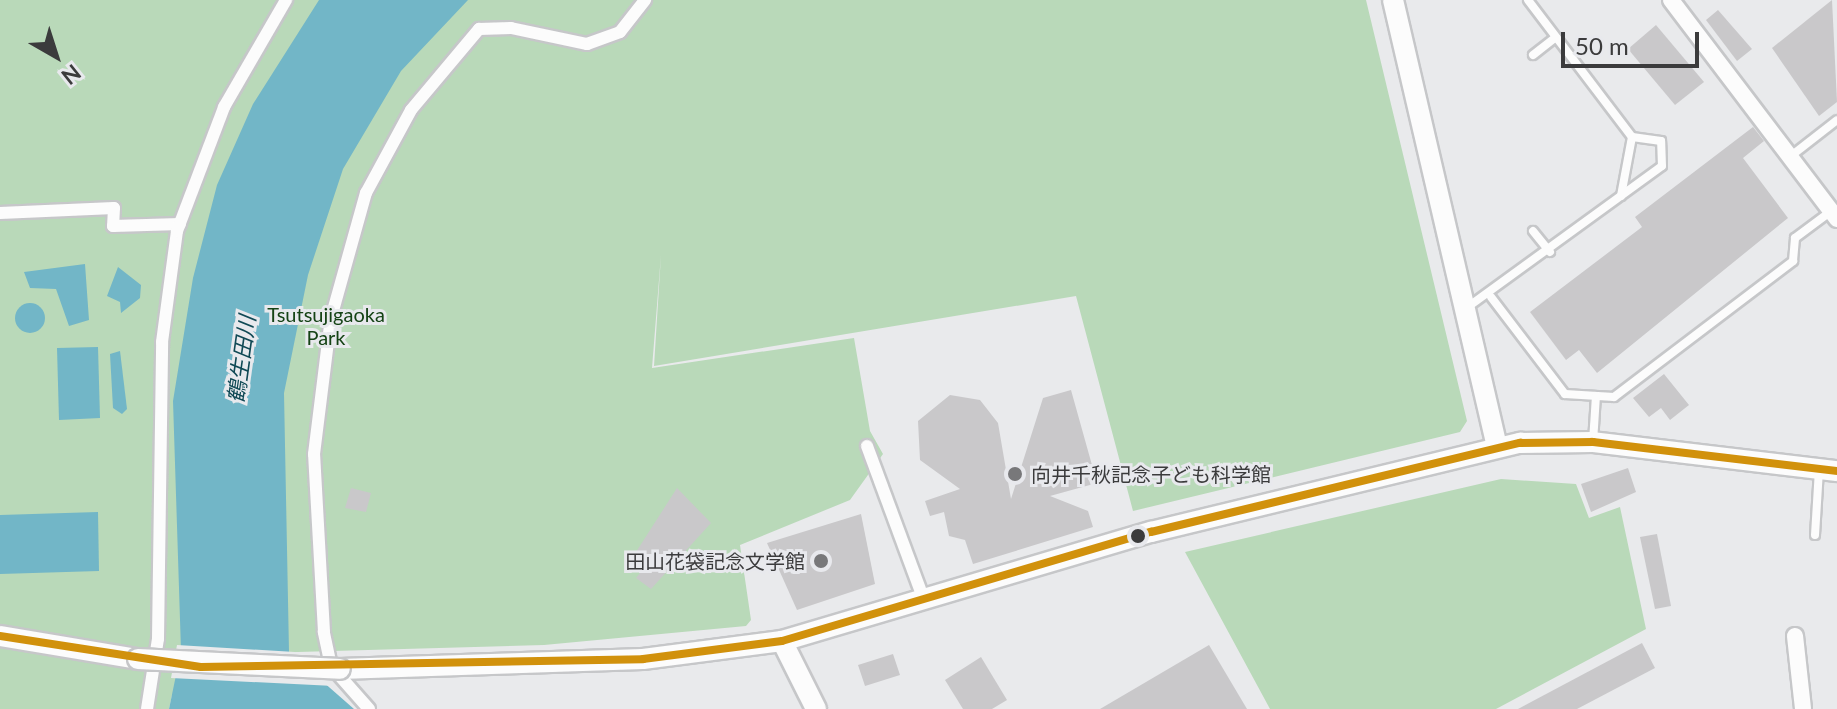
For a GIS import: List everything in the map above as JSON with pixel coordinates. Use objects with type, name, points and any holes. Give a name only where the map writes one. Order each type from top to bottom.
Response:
[{"type":"street","points":[[147,709],[158,639],[162,342],[180,224],[224,107],[286,0]]},
{"type":"street","points":[[369,709],[331,666],[324,632],[314,454],[331,318],[366,193],[411,110],[479,29],[511,28],[587,44],[620,32],[645,0]]},
{"type":"street","points":[[1393,0],[1497,447]]},
{"type":"street","points":[[1671,0],[1834,215]]},
{"type":"street","points":[[0,213],[114,208],[113,226],[180,224]]},
{"type":"street","points":[[0,636],[138,659],[340,669],[643,659],[782,641],[1151,532],[1497,447],[1593,442],[1828,470]]},
{"type":"street","points":[[867,446],[924,600]]},
{"type":"street","points":[[1795,636],[1803,709]]},
{"type":"street","points":[[782,641],[816,709]]},
{"type":"lane","points":[[1464,309],[1491,297],[1665,161],[1661,141],[1632,137],[1528,0]]},
{"type":"lane","points":[[1533,55],[1556,37]]},
{"type":"lane","points":[[1791,156],[1837,120]]},
{"type":"lane","points":[[1621,197],[1632,137]]},
{"type":"lane","points":[[1491,297],[1565,394],[1614,397],[1793,261],[1795,238],[1834,215]]},
{"type":"lane","points":[[1533,231],[1550,252]]},
{"type":"lane","points":[[1593,442],[1596,396]]},
{"type":"lane","points":[[1815,535],[1828,470]]},
{"type":"green space","name":"Tsutsujigaoka Park","points":[[0,0],[1366,0],[1467,421],[1460,432],[1133,511],[1076,296],[654,366],[661,255],[652,368],[854,338],[870,431],[883,454],[850,500],[740,545],[751,620],[746,626],[544,645],[262,653],[172,695],[169,709],[0,709]]},
{"type":"green space","points":[[1501,479],[1576,484],[1589,518],[1620,507],[1646,629],[1496,709],[1270,709],[1185,552]]},
{"type":"water","name":"鶴生田川","points":[[319,0],[468,0],[401,71],[343,169],[308,275],[284,393],[289,652],[354,709],[169,709],[181,651],[173,401],[193,278],[217,185],[253,104]]},
{"type":"water","points":[[85,264],[89,320],[69,326],[56,289],[30,288],[24,272]]},
{"type":"water","points":[[118,267],[141,285],[140,298],[121,313],[120,302],[107,296]]},
{"type":"water","points":[[30,303],[36,304],[44,312],[44,324],[36,332],[30,333],[24,332],[16,324],[15,318],[16,312],[24,304]]},
{"type":"water","points":[[98,347],[100,418],[59,420],[57,348]]},
{"type":"water","points":[[120,351],[127,409],[122,414],[113,408],[110,354]]},
{"type":"water","points":[[98,512],[99,571],[0,574],[0,515]]},
{"type":"pier","points":[[177,645],[295,652],[334,686],[171,678]]},
{"type":"building","points":[[1832,0],[1837,102],[1819,116],[1772,48]]},
{"type":"building","points":[[1718,10],[1752,49],[1737,61],[1706,20]]},
{"type":"building","points":[[1656,25],[1704,82],[1675,105],[1628,49]]},
{"type":"building","points":[[1753,127],[1764,141],[1743,158],[1788,218],[1597,373],[1579,350],[1566,360],[1530,312],[1642,227],[1635,217]]},
{"type":"building","points":[[1664,374],[1689,405],[1670,420],[1661,408],[1649,417],[1633,398]]},
{"type":"building","name":"向井千秋記念子ども科学館","points":[[1071,390],[1097,483],[1050,496],[1088,511],[1093,527],[973,564],[965,540],[949,536],[944,512],[930,516],[925,501],[960,489],[920,460],[918,421],[950,395],[980,400],[998,423],[1011,499],[1043,398]]},
{"type":"building","points":[[1628,468],[1636,492],[1591,512],[1581,484]]},
{"type":"building","points":[[351,488],[371,493],[366,512],[345,508]]},
{"type":"building","points":[[677,488],[711,523],[651,589],[636,578],[649,562],[636,552]]},
{"type":"building","name":"田山花袋記念文学館","points":[[861,514],[875,584],[797,610],[767,543]]},
{"type":"building","points":[[1657,534],[1671,606],[1655,609],[1640,537]]},
{"type":"building","points":[[1642,643],[1655,668],[1577,709],[1518,709]]},
{"type":"building","points":[[1209,645],[1247,709],[1100,709]]},
{"type":"building","points":[[893,654],[900,675],[865,686],[858,665]]},
{"type":"building","points":[[981,657],[1007,700],[992,709],[963,709],[945,680]]},
{"type":"transit line","points":[[0,636],[201,667],[643,659],[782,641],[1151,532],[1520,443],[1593,442],[1837,471]]},
{"type":"place","name":"向井千秋記念子ども科学館","points":[[1015,474]]},
{"type":"place","name":"田山花袋記念文学館","points":[[821,561]]}]
